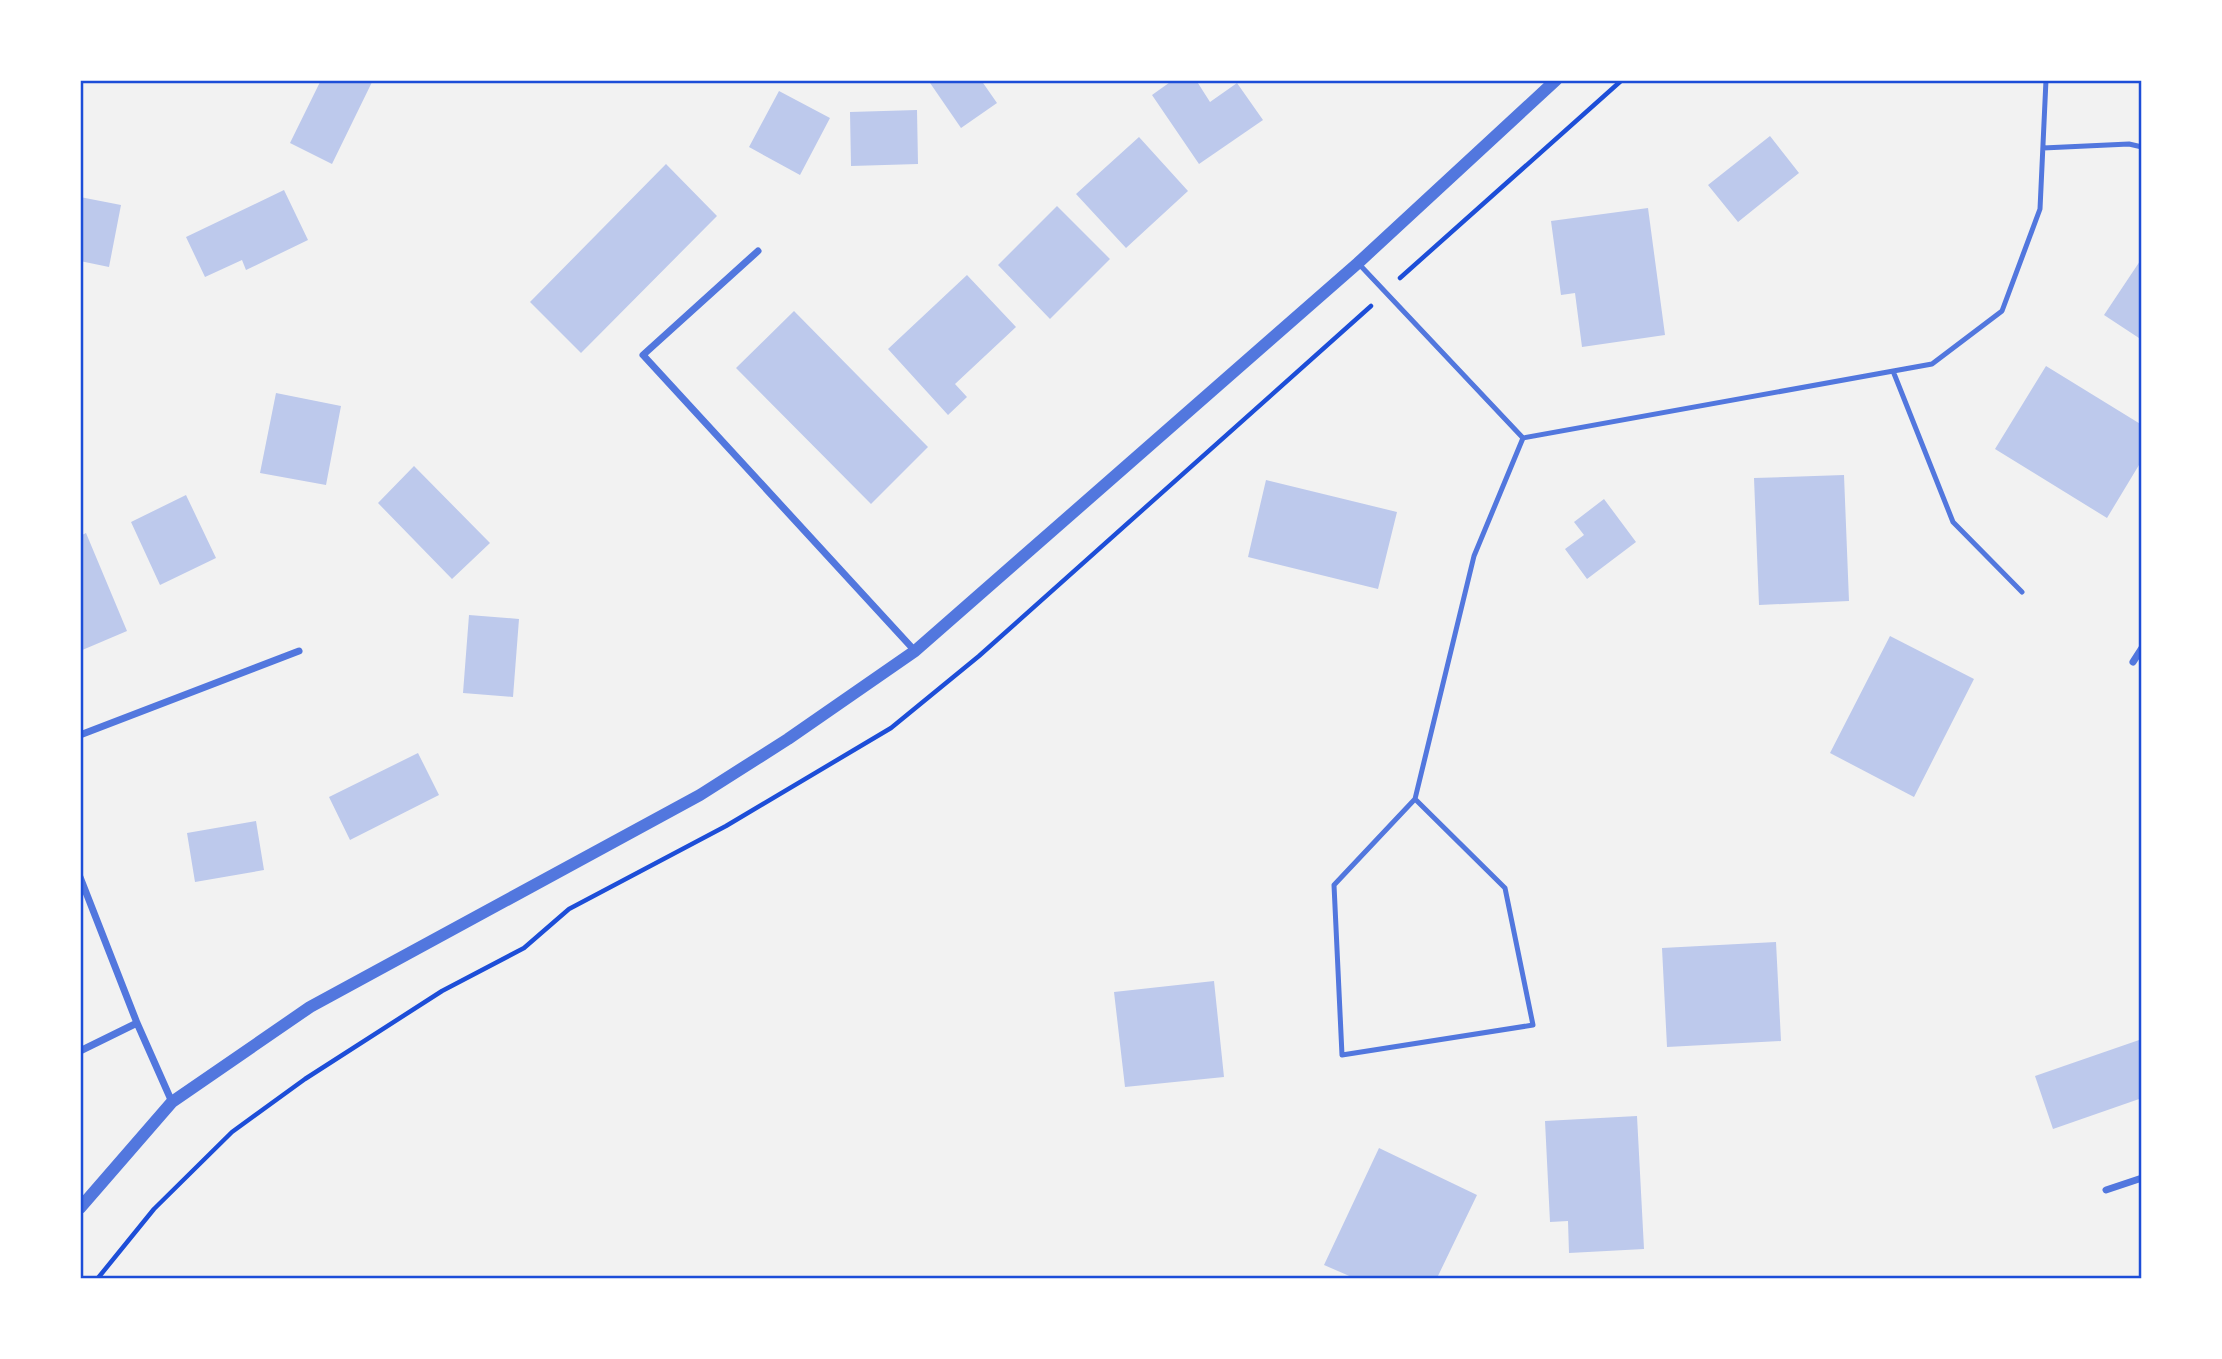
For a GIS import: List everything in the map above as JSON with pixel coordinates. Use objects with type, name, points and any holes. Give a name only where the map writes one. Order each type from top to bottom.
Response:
[{"type":"street","points":[[80,1208],[172,1102],[310,1007],[700,795],[788,739],[915,651],[1357,262],[1556,80]]},
{"type":"street","points":[[758,251],[643,355],[915,651]]},
{"type":"street","points":[[2133,662],[2141,648]]},
{"type":"street","points":[[80,736],[299,651]]},
{"type":"street","points":[[80,877],[136,1023],[172,1102]]},
{"type":"street","points":[[80,1051],[136,1023]]},
{"type":"street","points":[[2106,1190],[2141,1178]]},
{"type":"lane","points":[[1523,438],[1932,364],[2002,311],[2040,209],[2046,80]]},
{"type":"lane","points":[[2043,148],[2129,144],[2141,147]]},
{"type":"lane","points":[[1357,262],[1523,438]]},
{"type":"lane","points":[[1894,371],[1953,522],[2022,593]]},
{"type":"lane","points":[[1415,799],[1505,888],[1533,1025],[1342,1055],[1334,885],[1415,799],[1474,556],[1523,438]]},
{"type":"path","points":[[1425,254],[1622,80]]},
{"type":"building","points":[[321,80],[373,80],[332,164],[290,143]]},
{"type":"building","points":[[928,80],[981,80],[997,103],[961,128]]},
{"type":"building","points":[[1173,80],[1196,80],[1210,102],[1237,83],[1263,120],[1199,164],[1152,95]]},
{"type":"building","points":[[779,91],[830,118],[800,175],[749,147]]},
{"type":"building","points":[[917,110],[918,164],[851,166],[850,112]]},
{"type":"building","points":[[1770,136],[1799,173],[1738,222],[1708,185]]},
{"type":"building","points":[[1139,137],[1188,191],[1126,248],[1076,194]]},
{"type":"building","points":[[666,164],[717,216],[581,353],[530,302]]},
{"type":"building","points":[[284,190],[308,240],[246,270],[242,260],[205,277],[186,237]]},
{"type":"building","points":[[80,197],[121,205],[109,267],[80,261]]},
{"type":"building","points":[[1057,206],[1110,259],[1050,319],[998,265]]},
{"type":"building","points":[[1648,208],[1665,335],[1582,347],[1575,293],[1561,295],[1551,221]]},
{"type":"building","points":[[2142,258],[2142,340],[2104,315]]},
{"type":"building","points":[[967,275],[1016,327],[955,384],[967,397],[948,415],[888,349]]},
{"type":"building","points":[[794,311],[928,447],[871,504],[736,368]]},
{"type":"building","points":[[2046,366],[2142,425],[2142,460],[2107,518],[1995,449]]},
{"type":"building","points":[[276,393],[341,406],[326,485],[260,473]]},
{"type":"building","points":[[414,466],[490,543],[452,579],[378,503]]},
{"type":"building","points":[[1844,475],[1849,601],[1759,605],[1754,478]]},
{"type":"building","points":[[1266,480],[1397,512],[1378,589],[1248,557]]},
{"type":"building","points":[[186,495],[216,558],[160,585],[131,522]]},
{"type":"building","points":[[1604,499],[1636,542],[1587,579],[1565,549],[1584,535],[1574,522]]},
{"type":"building","points":[[86,533],[127,631],[80,651],[80,536]]},
{"type":"building","points":[[469,615],[519,619],[513,697],[463,693]]},
{"type":"building","points":[[1890,636],[1974,679],[1914,797],[1830,753]]},
{"type":"building","points":[[418,753],[439,795],[350,840],[329,797]]},
{"type":"building","points":[[256,821],[264,870],[195,882],[187,833]]},
{"type":"building","points":[[1776,942],[1781,1041],[1667,1047],[1662,948]]},
{"type":"building","points":[[1214,981],[1224,1077],[1125,1087],[1114,992]]},
{"type":"building","points":[[2142,1039],[2142,1098],[2053,1129],[2035,1076]]},
{"type":"building","points":[[1637,1116],[1644,1249],[1569,1253],[1568,1221],[1550,1222],[1545,1121]]},
{"type":"building","points":[[1379,1148],[1477,1195],[1437,1278],[1354,1278],[1324,1265]]}]
